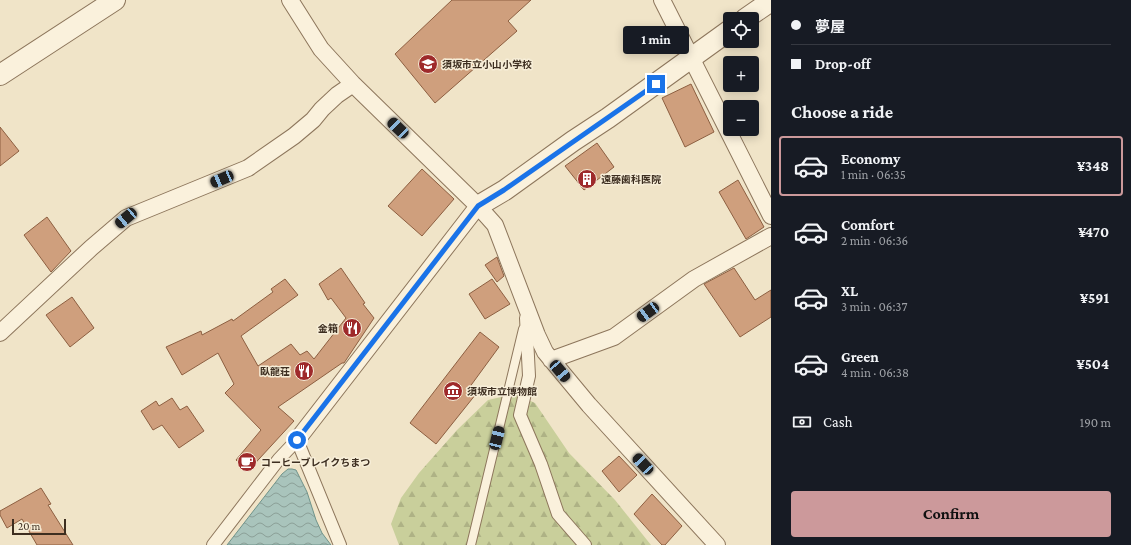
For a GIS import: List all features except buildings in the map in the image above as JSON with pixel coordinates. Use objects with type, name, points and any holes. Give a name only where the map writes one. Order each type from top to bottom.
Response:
[{"type":"street","points":[[0,75],[115,0]]},
{"type":"street","points":[[290,0],[321,49],[353,84],[496,225],[527,313],[545,352],[589,405],[717,545]]},
{"type":"street","points":[[662,0],[771,216]]},
{"type":"street","points":[[755,12],[771,1]]},
{"type":"street","points":[[213,545],[279,459],[297,440],[478,206],[504,190],[608,118],[723,35]]},
{"type":"street","points":[[0,333],[91,248],[126,218],[248,168],[294,136],[313,120],[337,95],[353,84]]},
{"type":"street","points":[[551,360],[614,337],[694,279],[771,236]]},
{"type":"street","points":[[527,313],[529,376],[520,415],[558,514],[585,545]]},
{"type":"street","points":[[297,440],[340,545]]},
{"type":"lane","points":[[471,545],[527,313]]},
{"type":"green space","points":[[515,394],[535,403],[569,453],[615,500],[651,545],[399,545],[391,524],[401,498],[419,473],[457,430],[488,400]]},
{"type":"water","points":[[288,469],[296,470],[307,492],[322,533],[331,545],[227,545],[282,474]]},
{"type":"place","name":"須坂市立小山小学校","points":[[428,64]]},
{"type":"place","name":"遠藤歯科医院","points":[[587,179]]},
{"type":"place","name":"金箱","points":[[352,328]]},
{"type":"place","name":"臥龍荘","points":[[304,371]]},
{"type":"place","name":"須坂市立博物館","points":[[453,391]]},
{"type":"place","name":"コーヒーブレイクちまつ","points":[[247,462]]},
{"type":"route","points":[[297,440],[478,206],[504,190],[656,84]]}]
